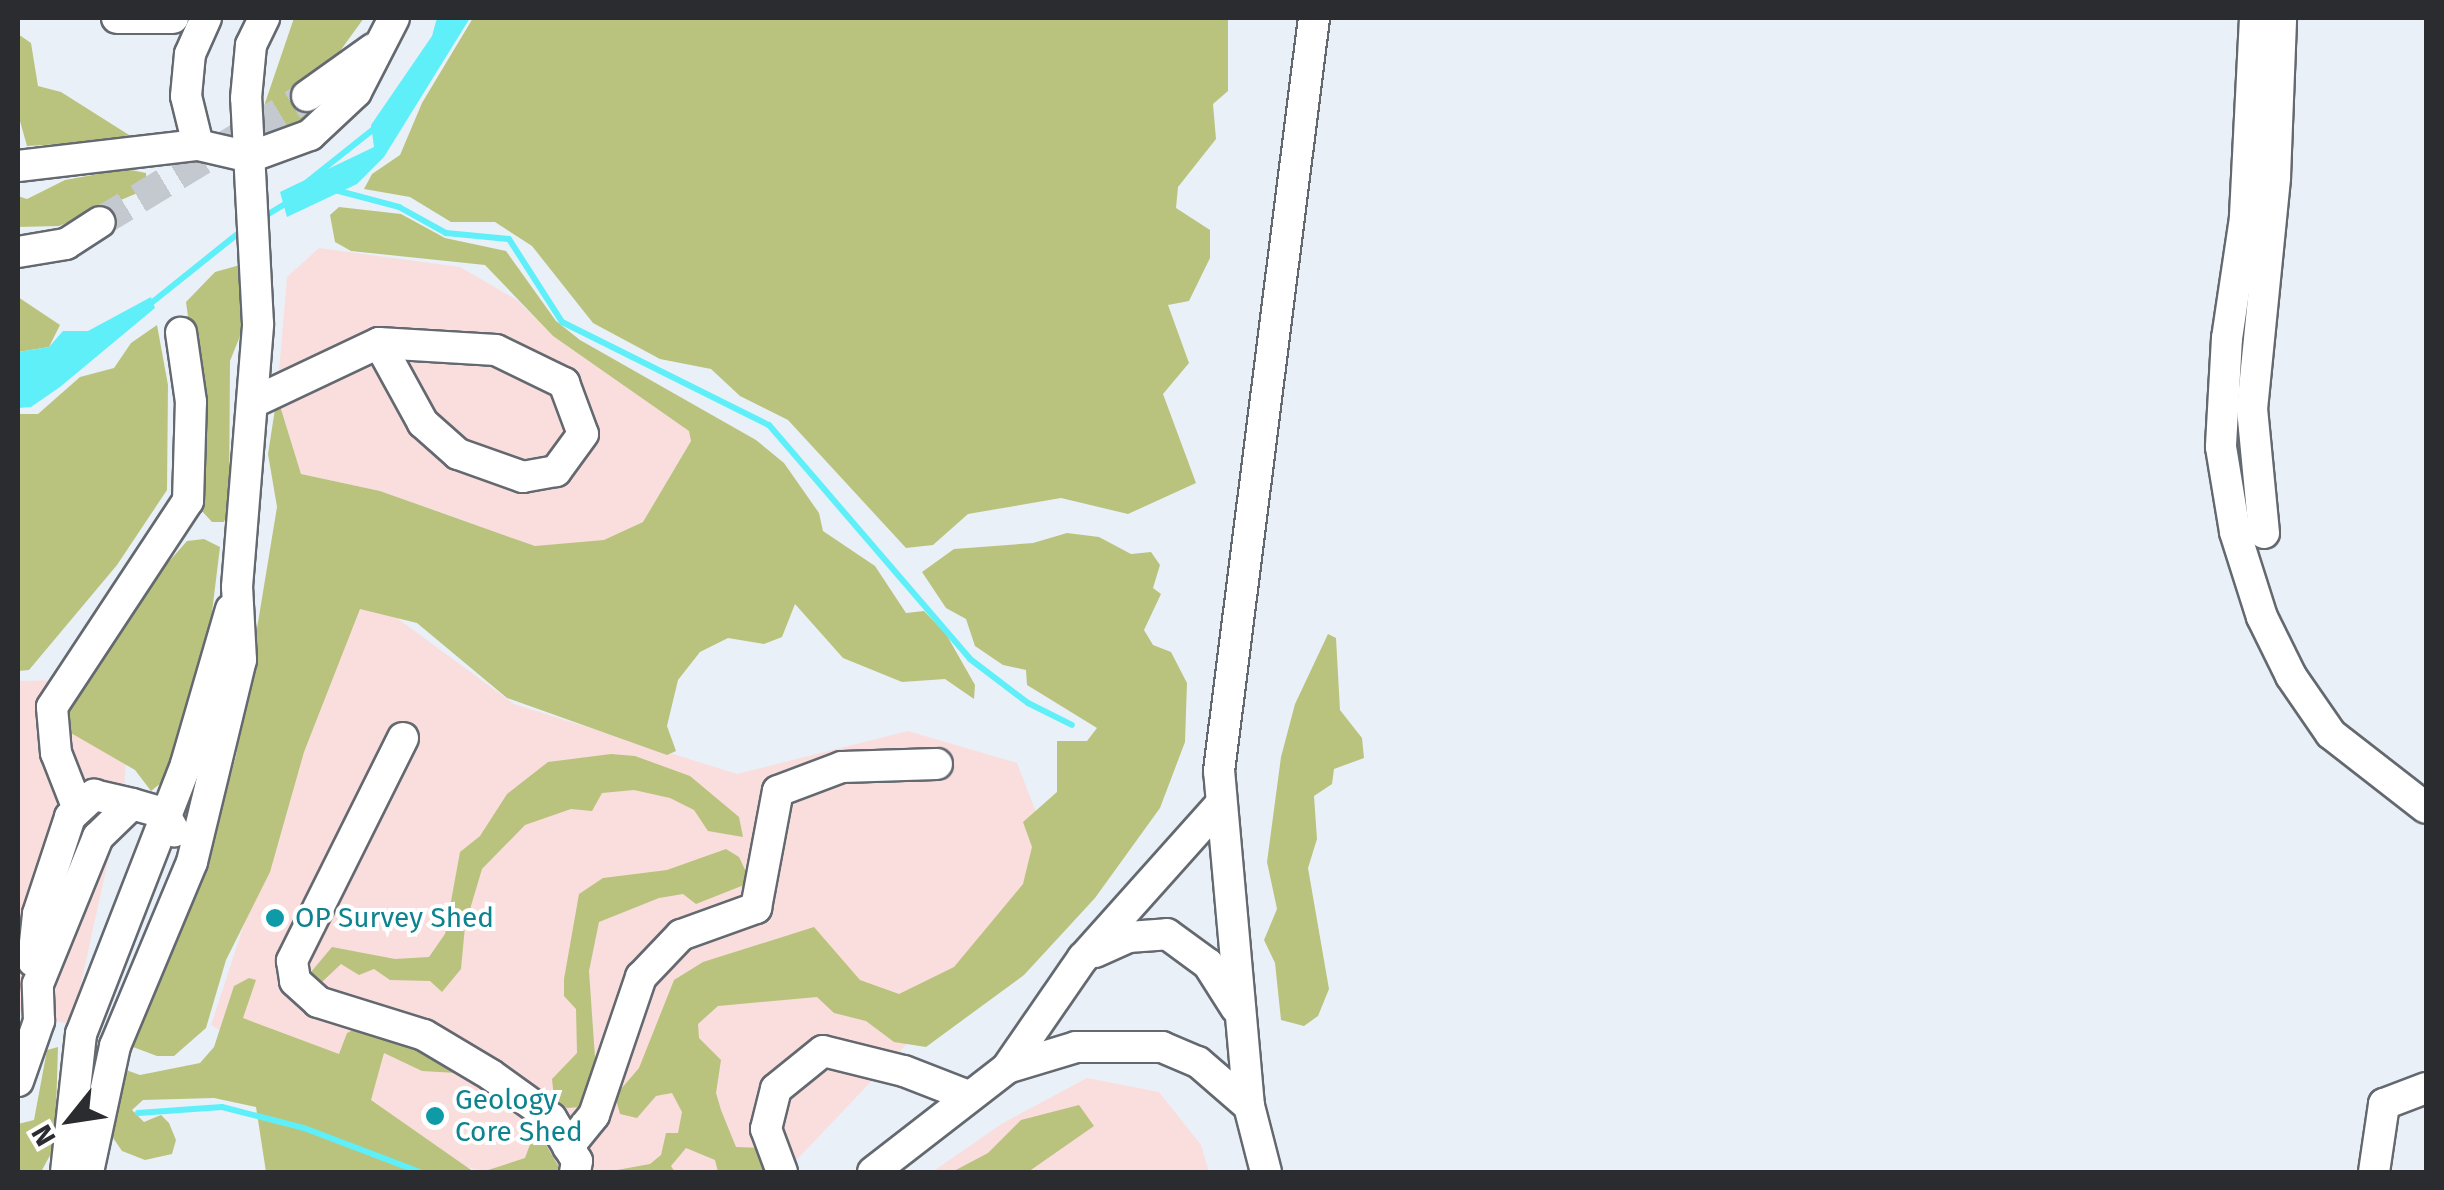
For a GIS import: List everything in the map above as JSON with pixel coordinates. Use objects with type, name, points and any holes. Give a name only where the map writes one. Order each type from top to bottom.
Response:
[{"type":"street","points":[[117,18],[173,18]]},
{"type":"street","points":[[198,145],[186,96],[190,54],[206,18]]},
{"type":"street","points":[[88,1172],[115,1046],[192,862],[241,660],[237,588],[258,324],[250,189],[250,63],[264,18]]},
{"type":"street","points":[[1266,1172],[1248,1106],[1218,806],[1314,18]]},
{"type":"street","points":[[2255,18],[2245,218],[2226,338],[2221,446],[2235,532],[2270,632],[2331,734],[2426,808]]},
{"type":"street","points":[[2264,533],[2252,409],[2275,177],[2281,18]]},
{"type":"street","points":[[18,166],[198,145],[250,157],[310,135],[342,110],[388,29]]},
{"type":"street","points":[[308,96],[388,29]]},
{"type":"street","points":[[18,252],[66,244],[100,222]]},
{"type":"street","points":[[78,810],[56,752],[52,707],[188,501],[191,402],[181,333]]},
{"type":"street","points":[[254,402],[378,342],[496,350],[564,383],[582,434],[556,471],[523,478],[458,454],[423,423],[378,342]]},
{"type":"street","points":[[66,1172],[81,1034],[186,764],[237,588]]},
{"type":"street","points":[[403,738],[292,960],[295,981],[318,1002],[424,1035],[491,1075],[551,1118],[572,1160]]},
{"type":"street","points":[[572,1160],[594,1115],[641,977],[681,935],[756,908],[778,791],[842,768],[937,764]]},
{"type":"street","points":[[38,984],[32,956],[50,872],[78,810],[94,795],[164,814],[192,862]]},
{"type":"street","points":[[18,1081],[38,984],[89,854],[132,804]]},
{"type":"street","points":[[872,1172],[1006,1068],[1083,958],[1218,806]]},
{"type":"street","points":[[50,872],[89,854]]},
{"type":"street","points":[[1083,958],[1128,937],[1166,934],[1208,964],[1239,1013]]},
{"type":"street","points":[[28,1018],[115,1046]]},
{"type":"street","points":[[1006,1068],[1076,1047],[1162,1048],[1198,1062],[1248,1106]]},
{"type":"street","points":[[782,1172],[766,1128],[776,1089],[824,1051],[904,1071],[968,1096]]},
{"type":"street","points":[[2374,1172],[2384,1104],[2426,1088]]},
{"type":"shaded area","points":[[319,248],[460,267],[517,300],[553,336],[690,431],[691,441],[643,522],[604,541],[535,546],[380,491],[301,474],[277,396],[287,277]]},
{"type":"shaded area","points":[[350,601],[382,607],[514,704],[737,774],[908,731],[1017,763],[1049,846],[1043,901],[785,1172],[488,1172],[454,1165],[211,1025]]},
{"type":"shaded area","points":[[132,679],[124,788],[72,1025],[18,1011],[18,681]]},
{"type":"shaded area","points":[[1087,1078],[1159,1092],[1201,1145],[1209,1172],[932,1172],[1003,1123]]},
{"type":"green space","points":[[294,18],[364,18],[327,69],[323,107],[274,136],[264,126],[265,103]]},
{"type":"green space","points":[[473,18],[1228,18],[1228,91],[1213,104],[1216,139],[1178,187],[1176,208],[1210,230],[1210,258],[1189,301],[1168,305],[1189,363],[1163,394],[1196,483],[1128,514],[1061,498],[968,514],[933,545],[906,548],[788,420],[740,396],[711,369],[660,359],[593,323],[532,246],[495,222],[451,222],[410,197],[364,189],[372,174],[400,155],[422,103]]},
{"type":"green space","points":[[18,34],[31,43],[38,86],[61,92],[137,140],[27,146],[18,114]]},
{"type":"green space","points":[[126,169],[146,173],[147,189],[59,226],[18,227],[18,196],[27,199],[65,180]]},
{"type":"green space","points":[[339,207],[401,214],[445,238],[506,251],[556,321],[580,340],[756,440],[784,463],[819,513],[823,531],[875,566],[906,613],[924,611],[946,634],[975,685],[974,699],[945,679],[902,682],[843,658],[795,604],[782,637],[764,644],[728,638],[700,652],[678,680],[667,726],[676,751],[667,755],[507,698],[417,623],[360,609],[304,752],[270,872],[226,960],[206,1028],[174,1056],[157,1056],[125,1044],[198,888],[236,756],[277,507],[268,454],[277,396],[301,474],[380,491],[535,546],[604,540],[643,522],[691,441],[689,431],[553,336],[485,265],[351,251],[335,242],[330,215]]},
{"type":"green space","points":[[240,265],[246,321],[230,361],[229,510],[224,522],[212,522],[201,510],[203,424],[186,302],[215,272]]},
{"type":"green space","points":[[18,297],[60,325],[49,347],[18,352]]},
{"type":"green space","points":[[157,325],[168,385],[167,490],[117,565],[29,670],[18,671],[18,414],[38,414],[80,377],[114,368],[131,343]]},
{"type":"green space","points":[[1067,533],[1099,537],[1131,554],[1151,552],[1160,565],[1153,588],[1161,594],[1144,630],[1153,645],[1171,652],[1187,683],[1185,742],[1160,808],[1095,898],[1024,975],[926,1047],[894,1042],[866,1021],[834,1013],[817,997],[718,1006],[698,1024],[699,1038],[721,1060],[716,1093],[736,1147],[764,1148],[773,1172],[718,1172],[715,1160],[686,1148],[671,1166],[675,1172],[606,1172],[650,1164],[661,1155],[666,1133],[678,1133],[682,1112],[672,1093],[656,1096],[637,1118],[620,1114],[615,1096],[639,1068],[674,980],[703,962],[814,927],[860,980],[899,994],[954,967],[1023,884],[1032,847],[1023,822],[1057,792],[1057,741],[1087,741],[1097,728],[1027,685],[1026,670],[1003,665],[975,646],[966,619],[946,608],[922,572],[954,549],[1033,543]]},
{"type":"green space","points":[[204,539],[220,547],[208,645],[180,737],[161,783],[151,791],[135,770],[64,729],[61,711],[150,583],[187,541]]},
{"type":"green space","points":[[1328,634],[1336,638],[1340,710],[1362,738],[1364,758],[1334,769],[1332,784],[1314,796],[1317,839],[1308,868],[1329,989],[1318,1016],[1304,1026],[1281,1020],[1275,963],[1264,940],[1277,909],[1267,862],[1281,757],[1295,704]]},
{"type":"green space","points":[[611,754],[635,756],[690,776],[739,817],[743,837],[708,831],[694,810],[670,798],[634,790],[602,793],[592,811],[571,809],[525,825],[482,869],[465,926],[461,969],[442,992],[430,981],[390,980],[374,969],[359,975],[341,964],[322,982],[311,972],[332,947],[395,959],[429,957],[445,934],[460,852],[480,836],[507,794],[548,762]]},
{"type":"green space","points":[[726,849],[739,857],[749,878],[744,885],[696,904],[683,894],[659,898],[599,922],[589,971],[596,1072],[582,1107],[567,1108],[554,1098],[552,1079],[577,1053],[576,1009],[564,996],[564,979],[579,894],[603,878],[667,870]]},
{"type":"green space","points":[[249,978],[256,980],[243,1018],[339,1054],[347,1033],[357,1028],[410,1040],[455,1066],[457,1073],[422,1071],[384,1053],[371,1100],[474,1172],[266,1172],[256,1107],[214,1098],[143,1100],[132,1110],[144,1122],[161,1115],[169,1123],[176,1140],[172,1154],[145,1160],[122,1151],[109,1132],[118,1067],[140,1075],[200,1063],[214,1047],[234,986]]},
{"type":"green space","points":[[58,1047],[55,1146],[41,1172],[18,1172],[18,1124],[34,1120],[47,1050]]},
{"type":"green space","points":[[1079,1105],[1094,1126],[1028,1172],[952,1172],[988,1153],[1021,1120]]},
{"type":"green space","points":[[536,1128],[562,1172],[482,1172],[525,1158]]},
{"type":"water","points":[[437,18],[470,18],[384,157],[357,184],[287,217],[280,192],[374,147],[371,125],[432,36]]},
{"type":"water","points":[[151,297],[155,308],[60,387],[31,407],[18,408],[18,352],[49,347],[63,331],[88,331]]},
{"type":"waterway","points":[[307,182],[375,128]]},
{"type":"waterway","points":[[335,190],[399,207],[446,233],[509,239],[562,322],[769,425],[970,659],[1028,703],[1072,725]]},
{"type":"waterway","points":[[260,219],[288,202]]},
{"type":"waterway","points":[[150,304],[241,231]]},
{"type":"waterway","points":[[138,1113],[222,1107],[304,1128],[420,1172]]},
{"type":"tunnel","points":[[100,222],[307,96]]},
{"type":"place","name":"OP Survey Shed","points":[[275,918]]},
{"type":"place","name":"Geology Core Shed","points":[[435,1116]]}]
